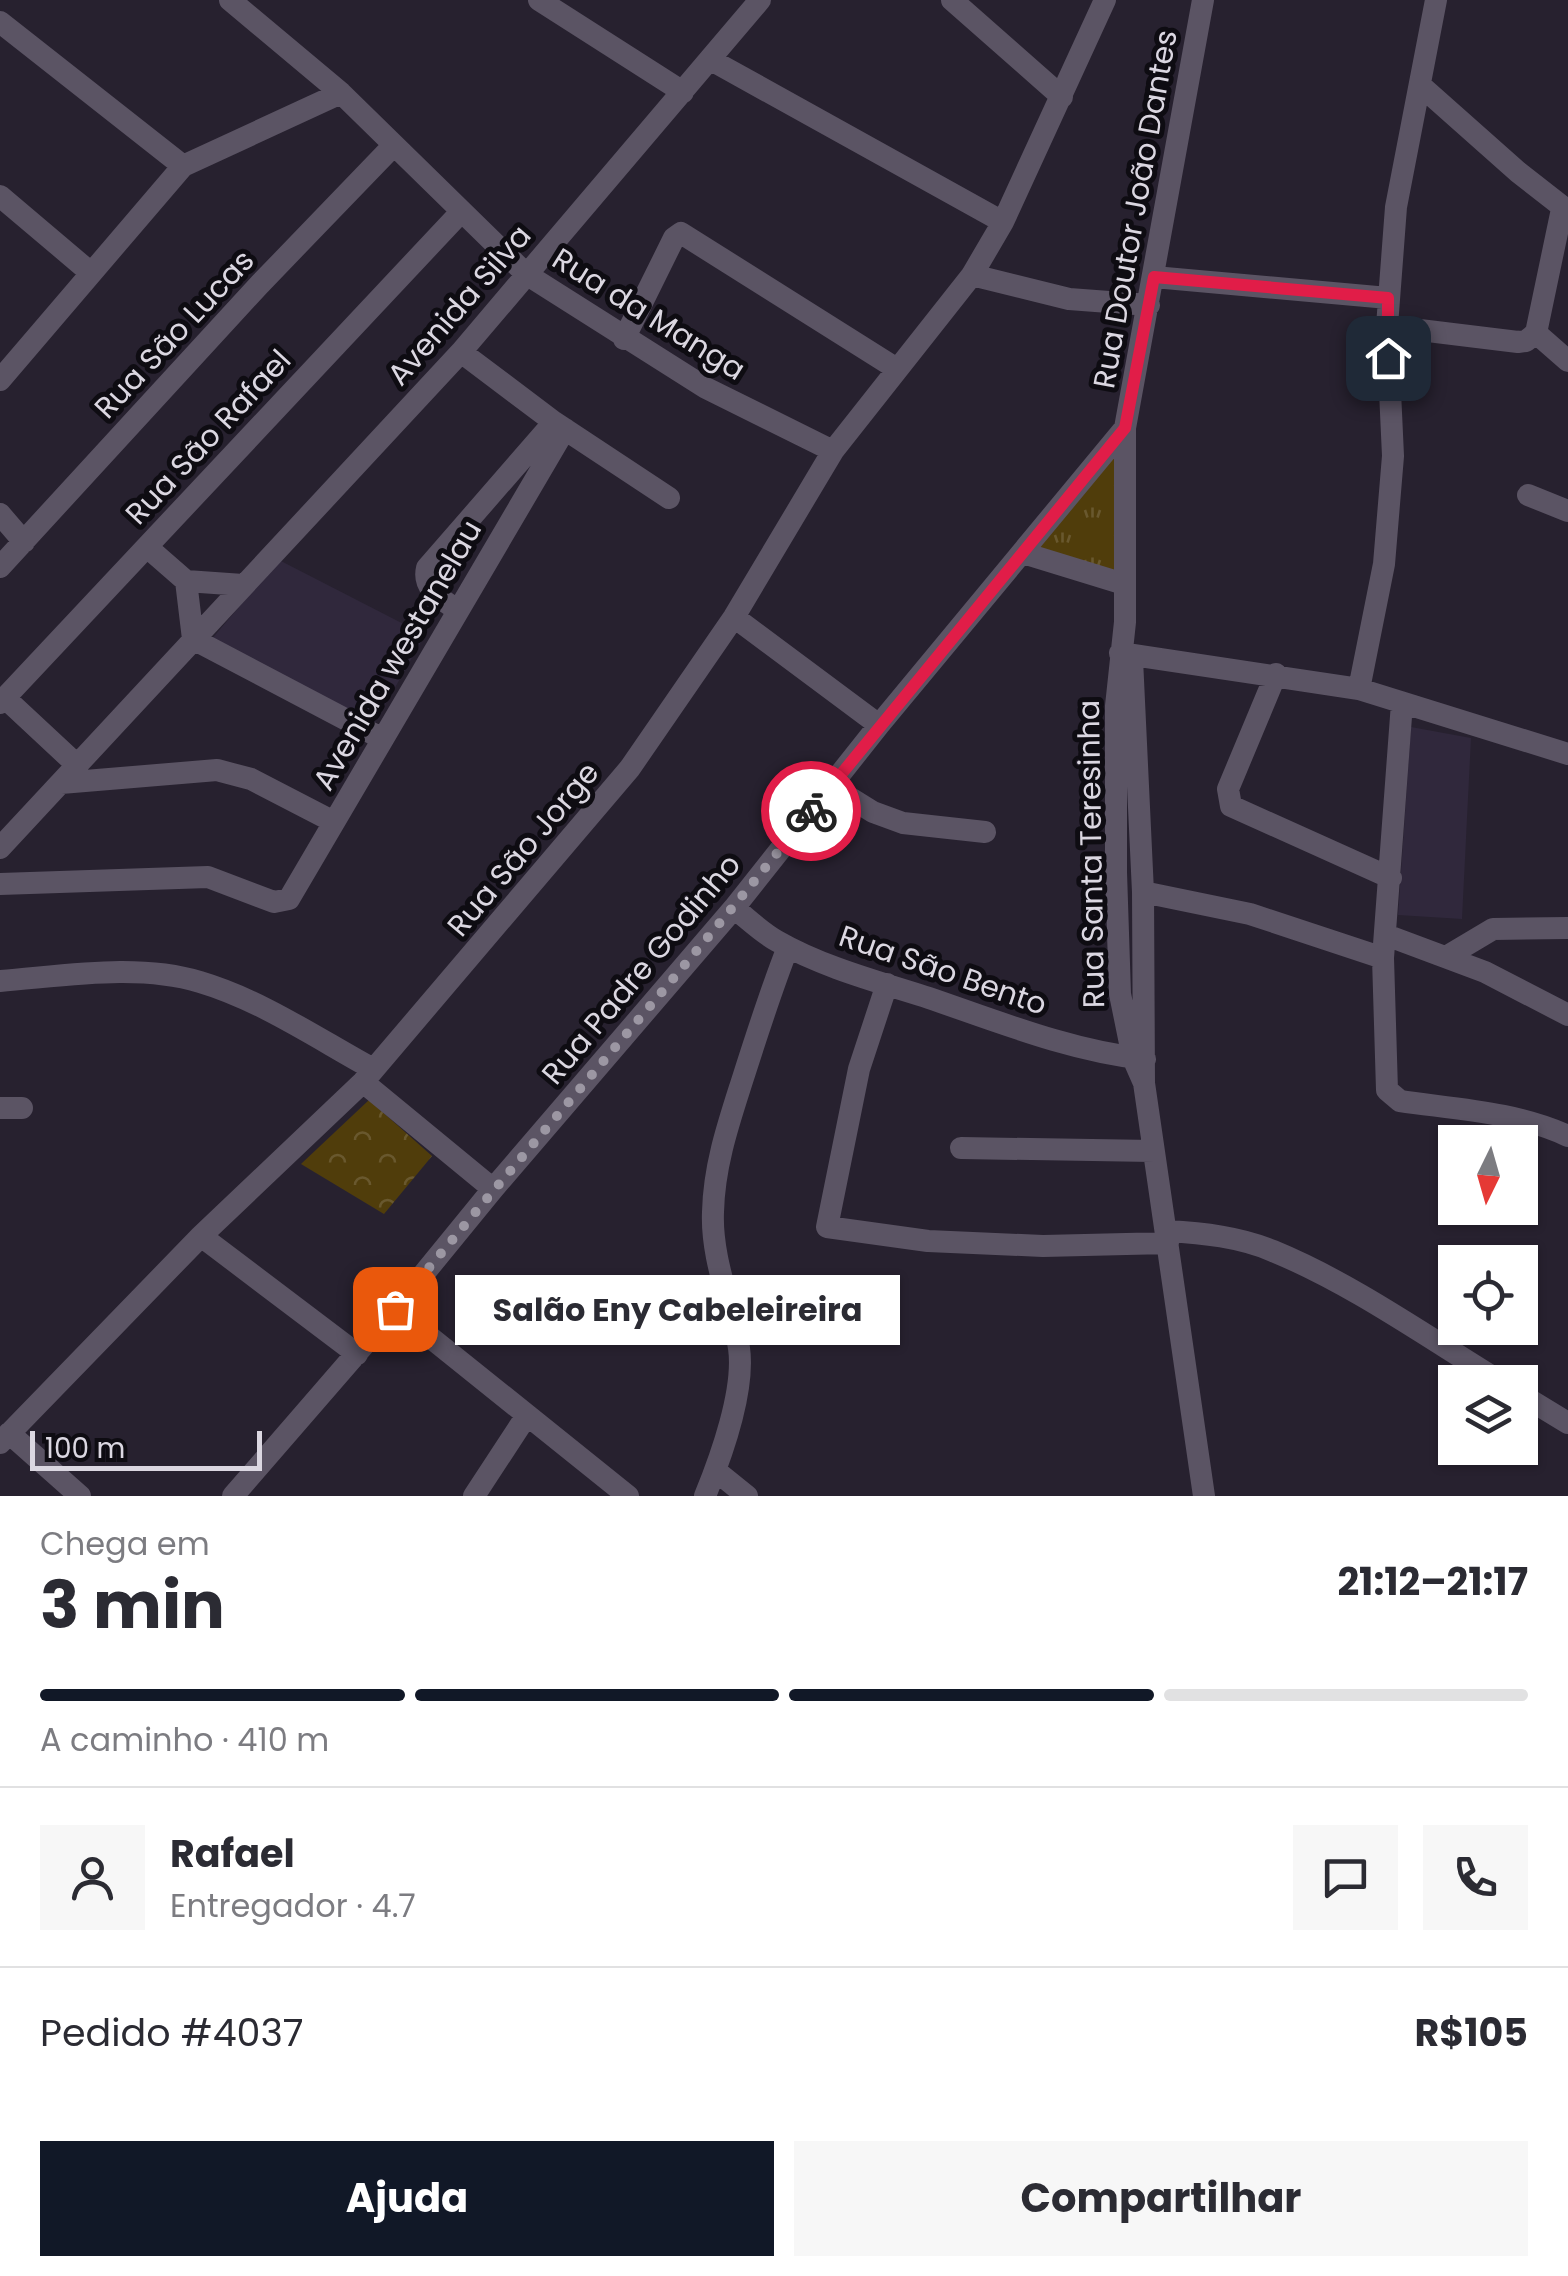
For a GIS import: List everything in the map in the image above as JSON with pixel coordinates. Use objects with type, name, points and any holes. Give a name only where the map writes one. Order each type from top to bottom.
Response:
[{"type":"street","name":"Rua da Manga","points":[[230,0],[342,92],[526,274],[706,388],[833,451]]},
{"type":"street","points":[[539,0],[683,92]]},
{"type":"street","name":"Avenida Silva","points":[[0,848],[461,352],[760,0]]},
{"type":"street","points":[[952,0],[1062,97]]},
{"type":"street","name":"Rua São Jorge","points":[[5,1438],[201,1236],[368,1075],[630,768],[734,617],[833,451],[972,275],[1003,222],[1105,0]]},
{"type":"street","name":"Rua Doutor João Dantes","points":[[1125,428],[1203,0]]},
{"type":"street","points":[[1360,689],[1384,564],[1393,456],[1387,326],[1396,207],[1436,0]]},
{"type":"street","points":[[0,22],[183,166]]},
{"type":"street","points":[[711,60],[1003,222]]},
{"type":"street","points":[[1387,326],[1526,341],[1536,332],[1565,210],[1420,85]]},
{"type":"street","points":[[0,380],[183,166],[342,92]]},
{"type":"street","name":"Rua São Lucas","points":[[0,568],[394,144]]},
{"type":"street","points":[[0,196],[91,273]]},
{"type":"street","name":"Rua São Rafael","points":[[2,701],[460,212]]},
{"type":"street","points":[[624,338],[674,238],[681,233],[897,369]]},
{"type":"street","points":[[972,275],[1069,299],[1149,305]]},
{"type":"street","points":[[1154,277],[1388,298]]},
{"type":"street","points":[[1536,332],[1568,361]]},
{"type":"street","points":[[461,352],[559,426],[669,498]]},
{"type":"street","points":[[457,610],[430,588],[426,568],[559,426]]},
{"type":"street","name":"Avenida westanelau","points":[[0,884],[208,877],[274,902],[288,899],[559,426]]},
{"type":"street","name":"Rua Padre Godinho","points":[[233,1496],[734,908],[1125,428]]},
{"type":"street","name":"Rua Santa Teresinha","points":[[1125,428],[1126,653],[1144,892],[1141,1066]]},
{"type":"street","points":[[1528,495],[1568,511]]},
{"type":"street","points":[[0,514],[24,542]]},
{"type":"street","points":[[146,547],[186,581],[243,585]]},
{"type":"street","points":[[1024,553],[1124,584]]},
{"type":"street","points":[[186,581],[193,639],[381,738]]},
{"type":"street","points":[[734,617],[879,726]]},
{"type":"street","points":[[1126,653],[1360,689],[1568,754]]},
{"type":"street","name":"Rua Santa Teresinha","points":[[1126,653],[1114,773],[1120,994],[1141,1066],[1204,1496]]},
{"type":"street","points":[[1276,674],[1228,789],[1228,801],[1231,806],[1391,878]]},
{"type":"street","points":[[2,701],[70,774],[217,770],[251,779],[334,822]]},
{"type":"street","points":[[1402,704],[1384,946],[1386,1090],[1400,1100],[1516,1119],[1568,1136]]},
{"type":"street","points":[[831,786],[873,812],[903,823],[985,832]]},
{"type":"street","points":[[1144,892],[1446,957],[1568,1015]]},
{"type":"street","name":"Rua São Bento","points":[[734,908],[788,948],[1141,1066]]},
{"type":"street","points":[[1446,957],[1501,928],[1568,928]]},
{"type":"street","points":[[705,1496],[716,1471],[740,1370],[712,1216],[721,1147],[788,948]]},
{"type":"street","points":[[0,981],[144,974],[200,982],[239,997],[368,1075],[493,1189]]},
{"type":"street","points":[[887,984],[859,1070],[827,1227],[928,1241],[1042,1246],[1221,1236],[1272,1250],[1473,1365]]},
{"type":"street","points":[[961,1148],[1153,1151]]},
{"type":"street","points":[[201,1236],[356,1354]]},
{"type":"street","points":[[395,1309],[628,1496]]},
{"type":"street","points":[[1538,1405],[1568,1423]]},
{"type":"street","points":[[474,1496],[528,1415]]},
{"type":"street","points":[[5,1438],[80,1496]]},
{"type":"street","points":[[716,1471],[747,1496]]},
{"type":"shaded area","points":[[279,560],[425,635],[373,726],[210,641]]},
{"type":"shaded area","points":[[1411,727],[1471,738],[1462,919],[1398,915]]},
{"type":"green space","points":[[1120,444],[1120,575],[1031,550]]},
{"type":"green space","points":[[369,1100],[432,1156],[384,1214],[301,1164]]},
{"type":"way so far","points":[[395,1309],[734,908],[811,811]]},
{"type":"place","name":"Salão Eny Cabeleireira","points":[[395,1309]]},
{"type":"route","points":[[811,811],[1125,428],[1154,277],[1388,298],[1388,358]]}]
